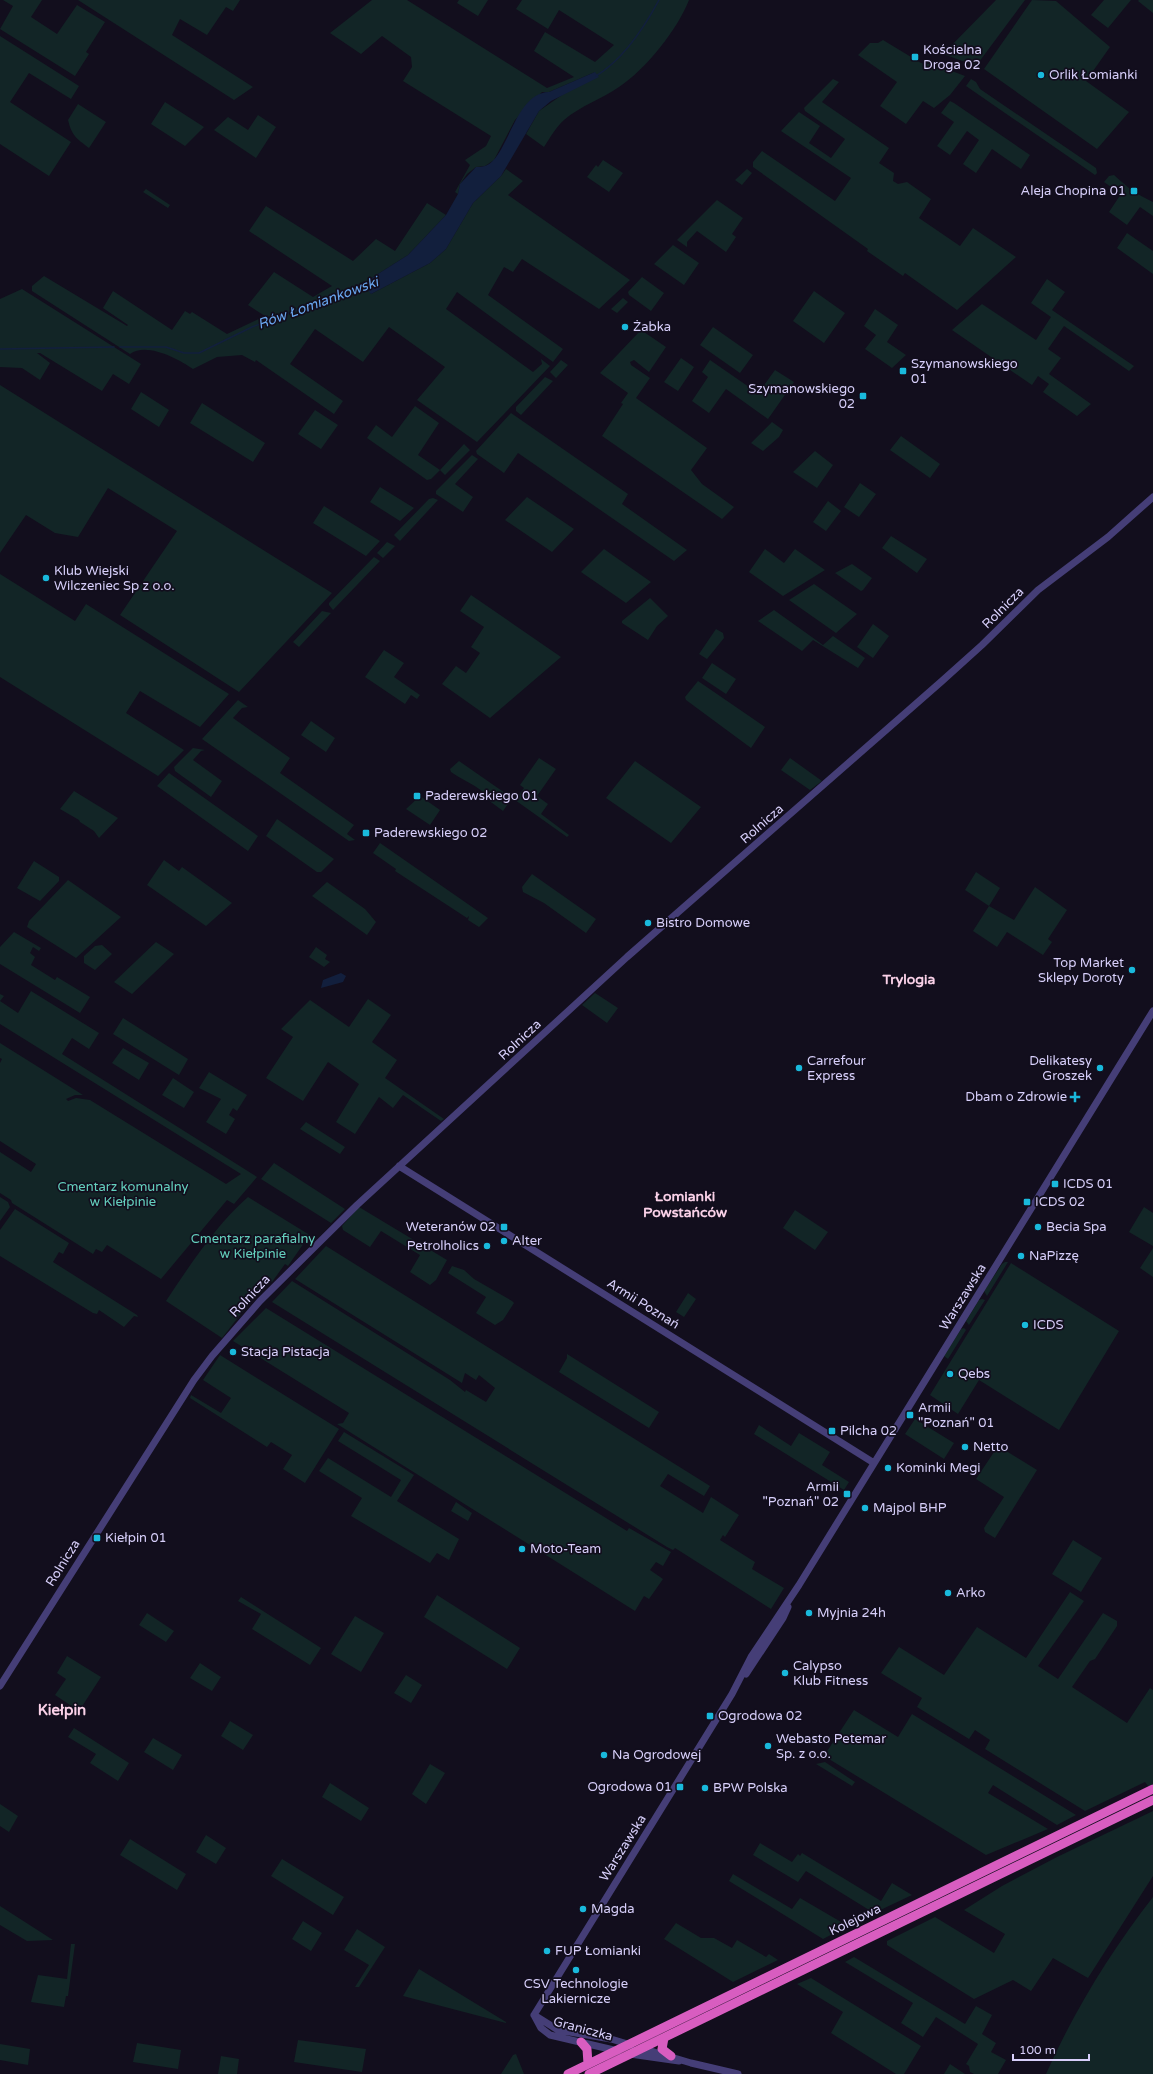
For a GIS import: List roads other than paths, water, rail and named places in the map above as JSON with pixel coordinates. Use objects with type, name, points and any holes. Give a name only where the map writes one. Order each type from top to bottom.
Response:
[{"type":"highway","name":"Kolejowa","points":[[568,2074],[1153,1789]]},
{"type":"highway","name":"Kolejowa","points":[[589,2074],[1150,1802]]},
{"type":"highway","points":[[664,2038],[662,2049],[671,2056]]},
{"type":"highway","points":[[581,2042],[587,2049],[588,2064]]},
{"type":"street","name":"Rolnicza","points":[[0,1686],[194,1380],[212,1356],[260,1301],[399,1166],[627,957],[977,650],[1038,590],[1102,541],[1153,497]]},
{"type":"street","name":"Warszawska","points":[[534,2015],[751,1663],[783,1618],[793,1595],[1153,1011]]},
{"type":"street","name":"Armii Poznań","points":[[399,1166],[874,1463]]},
{"type":"street","name":"Graniczka","points":[[534,2015],[545,2032],[550,2035],[630,2054],[691,2063]]},
{"type":"street","name":"Graniczka","points":[[534,2015],[541,2018],[550,2027],[558,2030],[611,2039],[691,2063]]},
{"type":"street","points":[[691,2063],[738,2074]]},
{"type":"water","points":[[595,72],[599,77],[551,101],[539,111],[501,176],[473,203],[446,249],[430,263],[371,294],[367,287],[367,283],[370,279],[408,255],[446,215],[458,194],[460,184],[476,167],[485,166],[493,161],[500,152],[519,114],[527,103],[537,95],[549,92]]},
{"type":"water","points":[[341,973],[346,976],[343,982],[321,988],[323,980]]},
{"type":"waterway","name":"Rów Łomiankowski","points":[[596,76],[616,61],[624,52],[640,32],[659,0]]},
{"type":"waterway","name":"Rów Łomiankowski","points":[[120,347],[166,347],[184,353],[199,353],[252,327],[308,306],[367,288]]},
{"type":"waterway","name":"Rów Łomiankowski","points":[[0,349],[114,347]]},
{"type":"place","name":"Kościelna Droga 02","points":[[915,57]]},
{"type":"place","name":"Orlik Łomianki","points":[[1041,75]]},
{"type":"place","name":"Aleja Chopina 01","points":[[1134,191]]},
{"type":"place","name":"Żabka","points":[[625,327]]},
{"type":"place","name":"Szymanowskiego 01","points":[[903,371]]},
{"type":"place","name":"Szymanowskiego 02","points":[[863,396]]},
{"type":"place","name":"Klub Wiejski Wilczeniec Sp z o.o.","points":[[46,578]]},
{"type":"place","name":"Paderewskiego 01","points":[[417,796]]},
{"type":"place","name":"Paderewskiego 02","points":[[366,833]]},
{"type":"place","name":"Bistro Domowe","points":[[648,923]]},
{"type":"place","name":"Top Market Sklepy Doroty","points":[[1132,970]]},
{"type":"place","name":"Carrefour Express","points":[[799,1068]]},
{"type":"place","name":"Delikatesy Groszek","points":[[1100,1068]]},
{"type":"place","name":"Dbam o Zdrowie","points":[[1075,1097]]},
{"type":"place","name":"ICDS 01","points":[[1055,1184]]},
{"type":"place","name":"ICDS 02","points":[[1027,1202]]},
{"type":"place","name":"Weteranów 02","points":[[504,1227]]},
{"type":"place","name":"Becia Spa","points":[[1038,1227]]},
{"type":"place","name":"Alter","points":[[504,1241]]},
{"type":"place","name":"Petrolholics","points":[[487,1246]]},
{"type":"place","name":"NaPizzę","points":[[1021,1256]]},
{"type":"place","name":"ICDS","points":[[1025,1325]]},
{"type":"place","name":"Stacja Pistacja","points":[[233,1352]]},
{"type":"place","name":"Qebs","points":[[950,1374]]},
{"type":"place","name":"Armii \"Poznań\" 01","points":[[910,1415]]},
{"type":"place","name":"Pilcha 02","points":[[832,1431]]},
{"type":"place","name":"Netto","points":[[965,1447]]},
{"type":"place","name":"Kominki Megi","points":[[888,1468]]},
{"type":"place","name":"Armii \"Poznań\" 02","points":[[847,1494]]},
{"type":"place","name":"Majpol BHP","points":[[865,1508]]},
{"type":"place","name":"Kiełpin 01","points":[[97,1538]]},
{"type":"place","name":"Moto-Team","points":[[522,1549]]},
{"type":"place","name":"Arko","points":[[948,1593]]},
{"type":"place","name":"Myjnia 24h","points":[[809,1613]]},
{"type":"place","name":"Calypso Klub Fitness","points":[[785,1673]]},
{"type":"place","name":"Ogrodowa 02","points":[[710,1716]]},
{"type":"place","name":"Webasto Petemar Sp. z o.o.","points":[[768,1746]]},
{"type":"place","name":"Na Ogrodowej","points":[[604,1755]]},
{"type":"place","name":"Ogrodowa 01","points":[[680,1787]]},
{"type":"place","name":"BPW Polska","points":[[705,1788]]},
{"type":"place","name":"Magda","points":[[583,1909]]},
{"type":"place","name":"FUP Łomianki","points":[[547,1951]]},
{"type":"place","name":"CSV Technologie Lakiernicze","points":[[576,1970]]},
{"type":"district","name":"Trylogia","points":[[909,979]]},
{"type":"district","name":"Łomianki Powstańców","points":[[685,1204]]},
{"type":"district","name":"Kiełpin","points":[[62,1710]]},
{"type":"park label","name":"Cmentarz komunalny w Kiełpinie","points":[[123,1194]]},
{"type":"park label","name":"Cmentarz parafialny w Kiełpinie","points":[[253,1246]]}]
